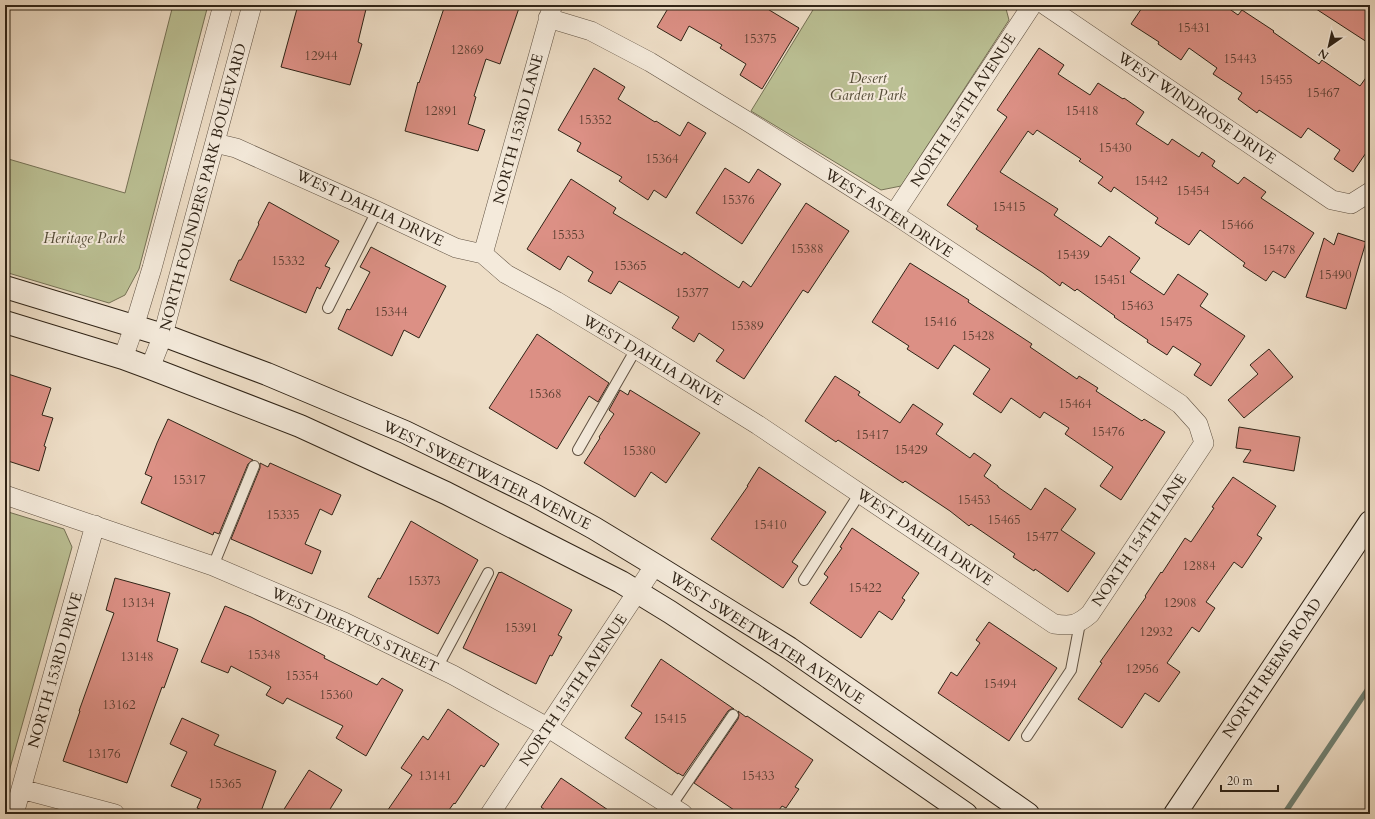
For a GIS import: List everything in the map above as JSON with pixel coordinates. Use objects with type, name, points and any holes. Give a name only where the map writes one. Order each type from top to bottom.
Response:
[{"type":"street","name":"NORTH FOUNDERS PARK BOULEVARD","points":[[122,358],[134,327],[152,268],[223,5]]},
{"type":"street","name":"NORTH FOUNDERS PARK BOULEVARD","points":[[150,368],[163,334],[252,5]]},
{"type":"street","name":"NORTH 154TH AVENUE","points":[[894,214],[1032,5]]},
{"type":"street","name":"WEST WINDROSE DRIVE","points":[[1046,5],[1332,200],[1352,204],[1370,192]]},
{"type":"street","name":"WEST ASTER DRIVE","points":[[550,11],[650,62],[894,214],[1180,404],[1198,424],[1204,443]]},
{"type":"street","name":"NORTH 153RD LANE","points":[[483,254],[550,11]]},
{"type":"street","name":"WEST DAHLIA DRIVE","points":[[215,143],[236,148],[456,248],[483,254],[506,274],[556,301],[758,425],[1054,624],[1073,624]]},
{"type":"street","name":"WEST SWEETWATER AVENUE","points":[[5,287],[134,327],[163,334],[268,374],[405,432],[534,496],[594,528],[655,564],[789,648],[1028,814]]},
{"type":"street","name":"WEST SWEETWATER AVENUE","points":[[5,322],[122,358],[300,426],[446,493],[621,582],[670,612],[764,674],[966,814]]},
{"type":"street","name":"NORTH 154TH LANE","points":[[1073,624],[1090,614],[1204,443]]},
{"type":"street","name":"WEST DREYFUS STREET","points":[[5,495],[213,566],[344,622],[437,668],[548,727],[677,810]]},
{"type":"street","name":"NORTH REEMS ROAD","points":[[1174,814],[1370,522]]},
{"type":"street","name":"NORTH 153RD DRIVE","points":[[14,814],[95,525]]},
{"type":"street","name":"NORTH 154TH AVENUE","points":[[490,814],[655,564]]},
{"type":"street","points":[[21,789],[115,814]]},
{"type":"lane","points":[[328,308],[377,211]]},
{"type":"lane","points":[[578,450],[636,349]]},
{"type":"lane","points":[[213,566],[254,466]]},
{"type":"lane","points":[[804,580],[860,493]]},
{"type":"lane","points":[[437,668],[488,573]]},
{"type":"lane","points":[[1028,736],[1071,670],[1073,624]]},
{"type":"lane","points":[[677,810],[733,715]]},
{"type":"green space","name":"Heritage Park","points":[[173,5],[208,5],[139,269],[125,295],[109,303],[5,272],[5,158],[125,193]]},
{"type":"green space","name":"Desert Garden Park","points":[[816,5],[1005,5],[1009,20],[901,186],[881,190],[751,111]]},
{"type":"green space","points":[[5,511],[64,529],[72,547],[5,786]]},
{"type":"building","points":[[298,5],[367,5],[358,42],[362,44],[350,85],[281,67]]},
{"type":"building","points":[[445,5],[520,5],[500,64],[486,59],[474,96],[476,97],[468,124],[485,130],[478,151],[405,131],[418,82],[419,83]]},
{"type":"building","points":[[670,5],[761,5],[799,28],[762,89],[740,75],[746,64],[720,48],[722,45],[689,26],[681,41],[657,27]]},
{"type":"building","points":[[1144,5],[1224,5],[1238,15],[1242,10],[1319,64],[1322,60],[1360,86],[1370,72],[1370,147],[1353,172],[1334,159],[1340,150],[1308,128],[1301,138],[1259,110],[1257,113],[1238,99],[1242,93],[1213,74],[1217,68],[1189,48],[1181,60],[1158,44],[1159,42],[1131,24]]},
{"type":"building","points":[[1310,5],[1370,5],[1370,44]]},
{"type":"building","points":[[1039,48],[1064,65],[1058,74],[1090,95],[1098,83],[1123,99],[1124,98],[1144,112],[1136,124],[1168,145],[1172,139],[1199,157],[1202,152],[1215,161],[1212,166],[1238,184],[1244,177],[1266,192],[1261,198],[1314,233],[1285,278],[1273,271],[1266,281],[1243,266],[1245,263],[1200,230],[1189,245],[1155,223],[1158,218],[1114,187],[1111,192],[1098,183],[1103,177],[1079,161],[1081,159],[1037,130],[1033,135],[1028,131],[1000,172],[1058,209],[1054,215],[1101,247],[1109,236],[1140,258],[1130,272],[1164,295],[1178,274],[1208,294],[1200,306],[1245,336],[1211,386],[1194,375],[1201,364],[1173,346],[1167,355],[1147,342],[1148,340],[1077,289],[1075,291],[1062,282],[1060,286],[1043,273],[976,229],[978,226],[947,205],[1007,117],[997,110]]},
{"type":"building","points":[[594,68],[625,87],[618,99],[655,122],[656,121],[680,136],[688,122],[706,133],[666,198],[654,190],[648,200],[619,181],[622,177],[577,151],[581,143],[558,130]]},
{"type":"building","points":[[725,168],[749,183],[758,169],[781,184],[742,244],[696,213]]},
{"type":"building","points":[[571,179],[616,208],[613,213],[682,255],[684,252],[739,288],[743,281],[751,287],[806,203],[849,231],[808,293],[803,290],[744,379],[716,361],[724,350],[699,333],[694,342],[672,328],[679,317],[646,297],[619,281],[611,294],[588,281],[593,272],[568,256],[560,270],[527,249]]},
{"type":"building","points":[[269,202],[339,241],[325,266],[330,268],[320,289],[317,287],[306,313],[230,280]]},
{"type":"building","points":[[1338,233],[1366,242],[1346,309],[1306,297],[1324,238],[1334,245]]},
{"type":"building","points":[[371,247],[446,286],[419,338],[404,330],[392,356],[338,329],[347,309],[350,310],[370,272],[360,267]]},
{"type":"building","points":[[910,263],[969,300],[968,302],[1032,344],[1030,347],[1077,379],[1079,376],[1098,388],[1096,391],[1142,421],[1144,419],[1165,432],[1121,500],[1100,486],[1113,467],[1065,434],[1069,428],[1044,412],[1040,418],[1011,398],[1001,413],[973,394],[990,369],[954,345],[938,369],[907,349],[909,346],[872,322]]},
{"type":"building","points":[[537,334],[609,383],[598,402],[589,396],[557,449],[489,408]]},
{"type":"building","points":[[1269,349],[1293,377],[1244,418],[1228,400],[1258,374],[1250,365]]},
{"type":"building","points":[[5,373],[51,388],[42,415],[53,418],[44,446],[46,447],[39,471],[5,460]]},
{"type":"building","points":[[835,376],[860,392],[858,395],[900,423],[913,404],[943,424],[936,434],[970,458],[974,453],[991,465],[984,476],[1031,510],[1045,488],[1076,509],[1061,530],[1095,553],[1068,592],[1035,569],[1034,571],[1013,557],[1015,554],[971,524],[969,526],[950,511],[905,481],[903,483],[838,440],[836,442],[805,421]]},
{"type":"building","points":[[620,390],[628,395],[630,390],[700,433],[666,483],[651,472],[635,497],[584,463],[614,414],[609,410]]},
{"type":"building","points":[[168,419],[253,460],[248,464],[219,534],[214,532],[213,535],[141,503],[152,477],[145,474]]},
{"type":"building","points":[[1239,427],[1300,437],[1294,471],[1243,462],[1251,450],[1236,448]]},
{"type":"building","points":[[260,463],[268,467],[270,463],[341,495],[332,515],[320,509],[305,544],[321,551],[312,574],[231,539],[260,468]]},
{"type":"building","points":[[759,467],[826,512],[792,562],[798,566],[783,588],[711,539],[748,486]]},
{"type":"building","points":[[1233,477],[1276,506],[1257,535],[1262,538],[1242,568],[1234,562],[1206,602],[1215,608],[1199,632],[1192,627],[1167,663],[1180,672],[1159,702],[1145,693],[1122,728],[1078,699],[1102,663],[1100,662],[1146,597],[1145,596],[1161,572],[1162,573],[1185,538],[1191,542],[1214,508],[1212,507]]},
{"type":"building","points":[[411,521],[478,560],[438,634],[368,597],[378,578],[380,579]]},
{"type":"building","points":[[852,528],[919,573],[902,598],[905,600],[892,620],[879,611],[861,638],[810,603],[828,577],[824,574],[842,548],[840,547]]},
{"type":"building","points":[[499,572],[572,610],[558,635],[562,637],[552,656],[550,655],[536,684],[463,648]]},
{"type":"building","points":[[115,578],[170,593],[157,641],[178,649],[164,688],[162,687],[127,783],[63,761],[114,613],[106,610]]},
{"type":"building","points":[[225,606],[251,617],[325,656],[324,658],[377,685],[382,678],[403,690],[366,756],[336,738],[343,726],[287,698],[283,704],[266,695],[271,687],[231,666],[228,673],[201,662]]},
{"type":"building","points":[[989,622],[1057,668],[1009,741],[938,693],[951,672],[957,676],[980,643],[976,640]]},
{"type":"building","points":[[661,659],[734,709],[728,711],[683,776],[625,738],[642,713],[631,706]]},
{"type":"building","points":[[448,709],[499,744],[484,767],[481,765],[455,804],[454,803],[446,814],[385,814],[412,775],[401,768],[423,736],[428,740]]},
{"type":"building","points":[[738,711],[813,760],[795,787],[799,789],[786,808],[782,806],[776,814],[740,814],[694,783],[738,719]]},
{"type":"building","points":[[182,718],[219,735],[214,745],[276,771],[260,814],[211,814],[197,808],[201,799],[171,786],[187,752],[170,744]]},
{"type":"building","points":[[309,770],[342,790],[327,814],[281,814]]},
{"type":"building","points":[[561,778],[614,814],[550,814],[541,807]]},
{"type":"waterway","points":[[1284,814],[1370,686]]}]
